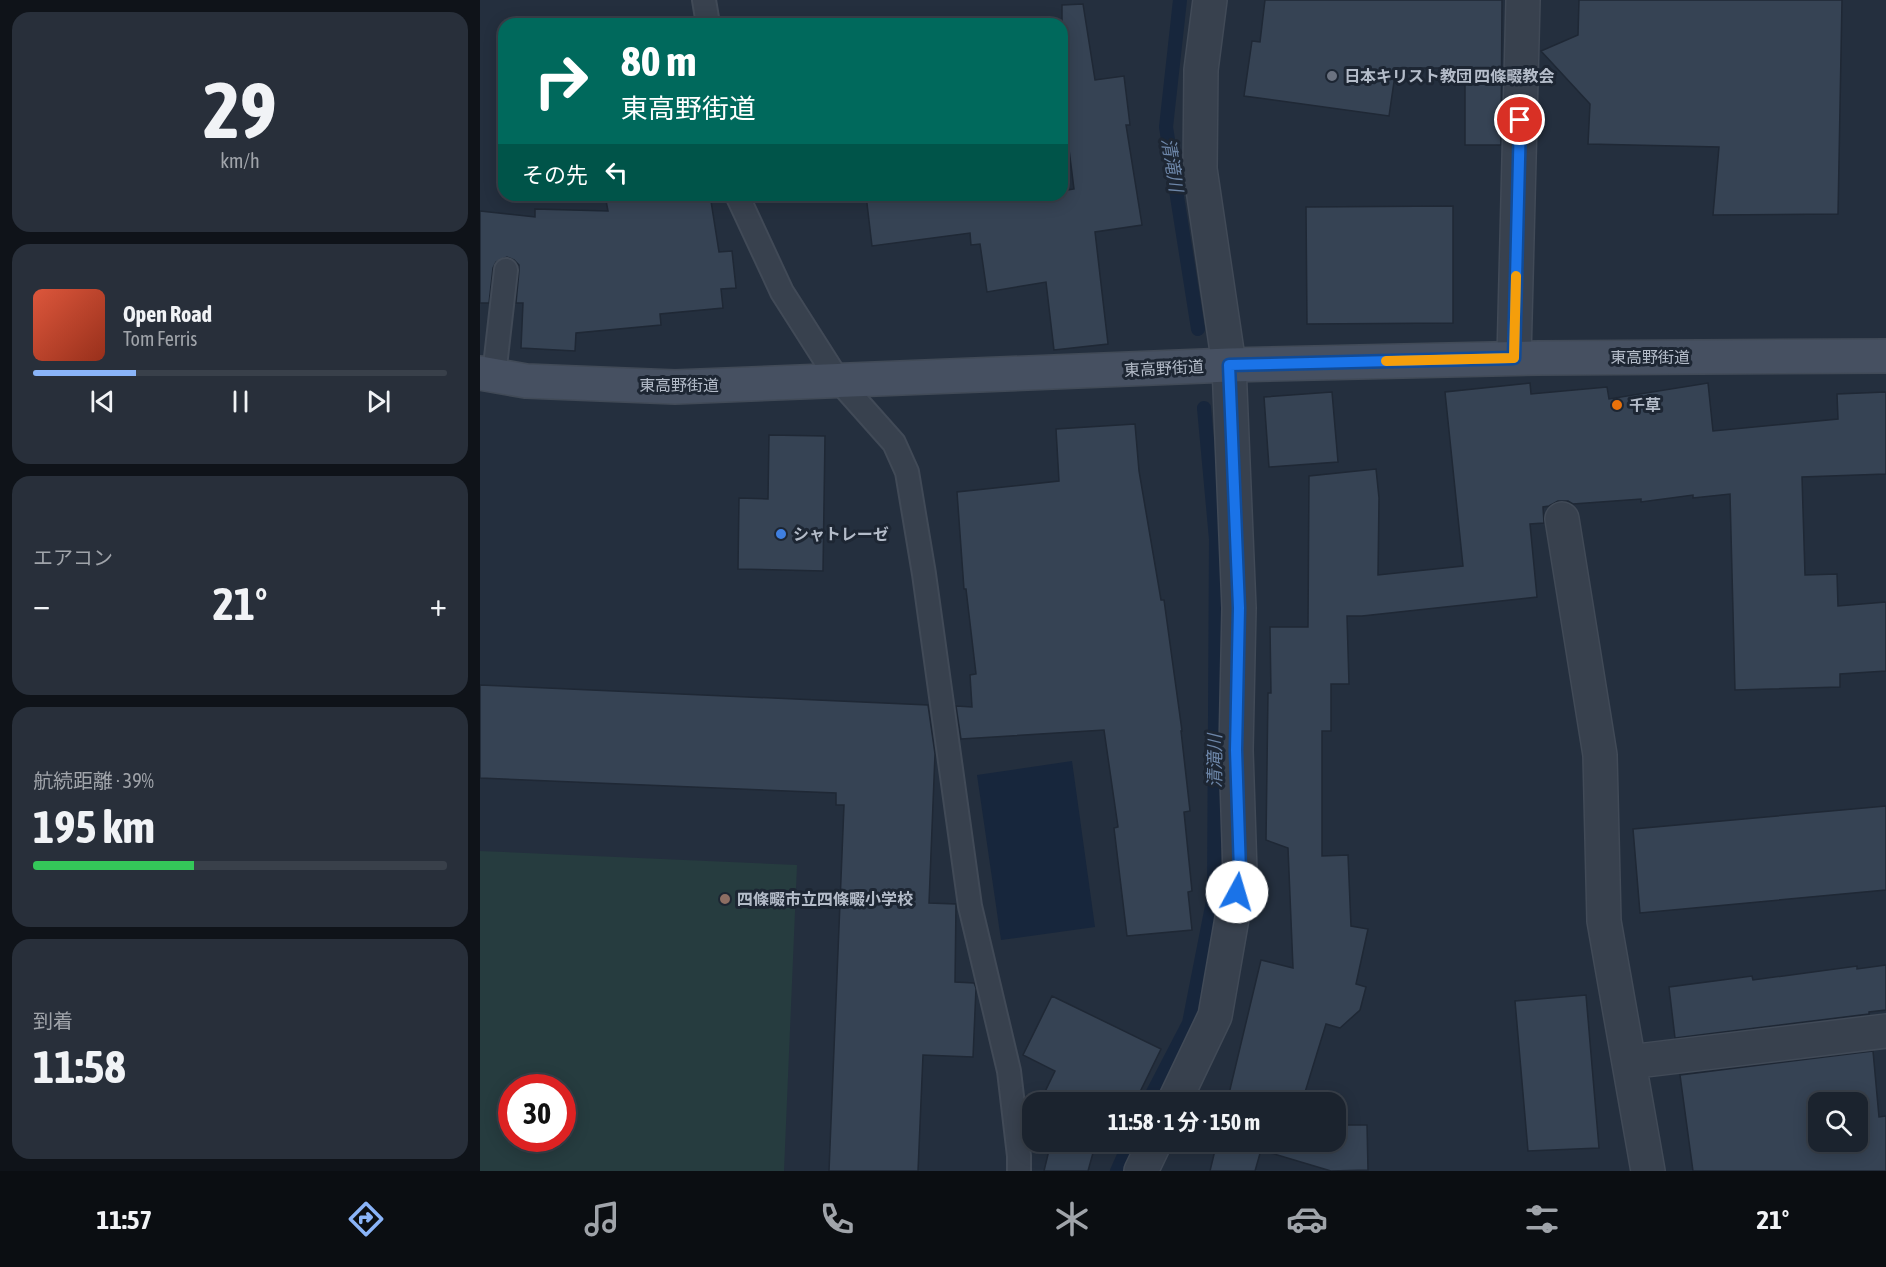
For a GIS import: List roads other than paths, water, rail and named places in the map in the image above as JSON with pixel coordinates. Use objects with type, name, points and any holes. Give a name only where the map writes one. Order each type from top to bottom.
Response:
[{"type":"street","points":[[1179,1092],[1215,1016],[1240,872],[1236,750],[1239,608],[1229,365],[1200,169],[1201,70],[1210,0]]},
{"type":"street","points":[[1514,358],[1523,0]]},
{"type":"street","name":"東高野街道","points":[[487,374],[526,381],[675,387],[1229,365],[1514,358],[1886,356]]},
{"type":"street","points":[[1562,519],[1600,755],[1604,921],[1648,1171]]},
{"type":"street","points":[[1629,1062],[1886,1031]]},
{"type":"street","points":[[1141,1171],[1150,1152]]},
{"type":"lane","points":[[704,0],[707,18]]},
{"type":"lane","points":[[740,201],[782,292],[838,380],[894,443],[907,472],[924,574],[970,906],[1009,1071],[1019,1171]]},
{"type":"lane","points":[[487,374],[506,270]]},
{"type":"water","points":[[1072,761],[1095,927],[1001,940],[977,775]]},
{"type":"waterway","name":"清滝川","points":[[1180,0],[1166,127],[1198,329]]},
{"type":"waterway","name":"清滝川","points":[[1153,1092],[1189,1023],[1214,896],[1216,539],[1204,408]]},
{"type":"waterway","name":"清滝川","points":[[1117,1171],[1126,1152]]},
{"type":"place","name":"日本キリスト教団 四條畷教会","points":[[1332,76]]},
{"type":"place","name":"千草","points":[[1617,405]]},
{"type":"place","name":"シャトレーゼ","points":[[781,534]]},
{"type":"place","name":"四條畷市立四條畷小学校","points":[[725,899]]}]
